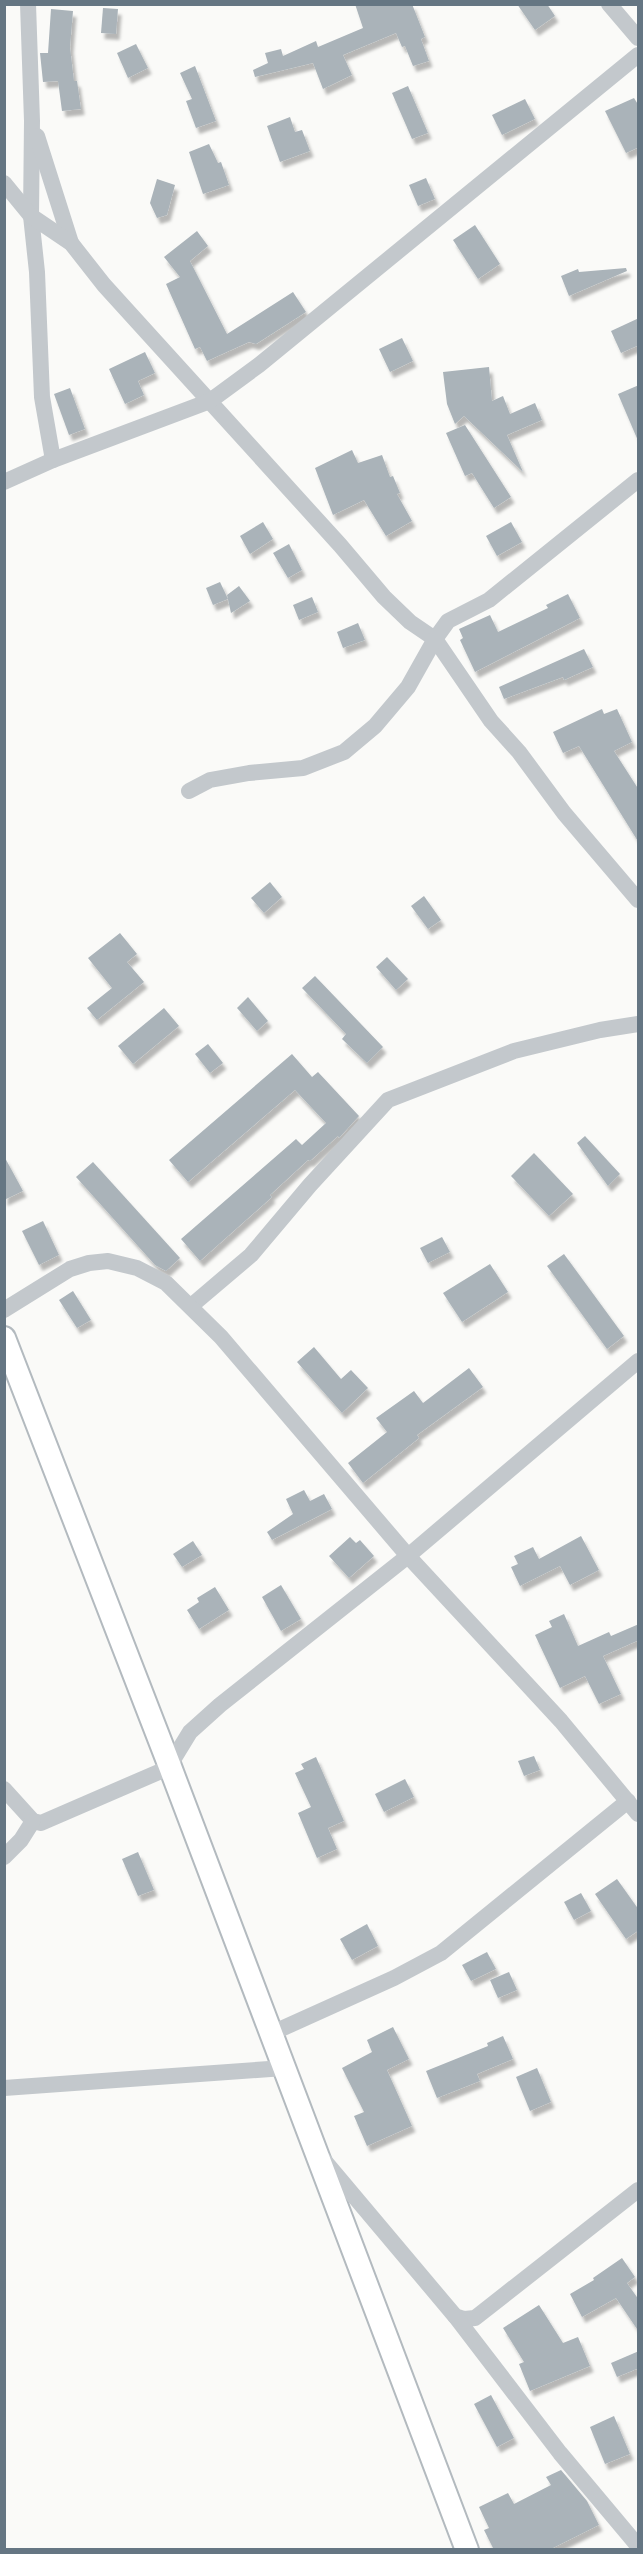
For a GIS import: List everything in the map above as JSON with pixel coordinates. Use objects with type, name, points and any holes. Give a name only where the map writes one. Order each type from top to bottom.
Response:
[{"type":"street","points":[[28,4],[32,121],[31,216],[37,272],[42,397],[53,460]]},
{"type":"street","points":[[609,4],[639,38]]},
{"type":"street","points":[[4,482],[53,460],[210,401],[277,350],[639,55]]},
{"type":"street","points":[[32,121],[71,243]]},
{"type":"street","points":[[4,183],[31,216],[71,243],[104,285],[384,597],[410,622],[435,639],[491,721],[519,752],[564,813],[639,900]]},
{"type":"street","points":[[189,791],[210,780],[249,773],[303,768],[344,752],[375,726],[408,687],[448,621],[489,600],[639,480]]},
{"type":"street","points":[[191,1306],[251,1255],[310,1185],[388,1100],[514,1051],[600,1030],[639,1024]]},
{"type":"street","points":[[4,1310],[70,1269],[89,1263],[108,1261],[137,1268],[166,1283],[191,1306],[274,1397],[408,1556],[561,1721],[633,1808],[441,1953],[394,1978],[272,2034]]},
{"type":"street","points":[[4,1338],[170,1764],[466,2550]]},
{"type":"street","points":[[4,1789],[33,1821],[41,1822],[73,1811],[168,1768],[190,1732],[220,1705],[408,1556],[639,1361]]},
{"type":"street","points":[[4,1857],[21,1840],[33,1821]]},
{"type":"street","points":[[4,2088],[284,2068]]},
{"type":"street","points":[[317,2152],[455,2316],[560,2453],[639,2546]]},
{"type":"street","points":[[455,2316],[464,2319],[476,2318],[639,2190]]},
{"type":"building","points":[[355,4],[412,4],[425,37],[421,39],[429,61],[413,66],[405,46],[402,47],[396,33],[343,55],[352,75],[323,89],[313,63],[255,77],[253,70],[268,63],[265,53],[281,49],[283,56],[316,41],[318,47],[363,28]]},
{"type":"building","points":[[517,4],[547,4],[555,16],[535,30]]},
{"type":"building","points":[[103,8],[118,9],[116,34],[101,33]]},
{"type":"building","points":[[51,9],[73,11],[70,47],[74,81],[77,81],[81,109],[62,111],[58,81],[43,82],[40,53],[48,53]]},
{"type":"building","points":[[136,44],[148,68],[128,78],[117,53]]},
{"type":"building","points":[[195,66],[216,121],[196,128],[186,101],[192,99],[180,73]]},
{"type":"building","points":[[408,86],[428,133],[412,139],[392,93]]},
{"type":"building","points":[[634,98],[639,106],[639,147],[626,153],[605,111]]},
{"type":"building","points":[[525,99],[535,119],[502,135],[492,115]]},
{"type":"building","points":[[290,117],[295,132],[302,130],[310,151],[280,162],[267,126]]},
{"type":"building","points":[[209,144],[218,163],[221,162],[229,185],[203,194],[189,152]]},
{"type":"building","points":[[426,178],[435,199],[418,206],[409,185]]},
{"type":"building","points":[[157,179],[175,185],[167,215],[157,218],[150,203]]},
{"type":"building","points":[[475,225],[500,264],[478,279],[453,240]]},
{"type":"building","points":[[197,231],[208,246],[190,261],[227,334],[293,292],[306,312],[256,344],[249,342],[207,361],[200,347],[195,349],[166,284],[180,277],[164,257]]},
{"type":"building","points":[[626,268],[627,271],[569,296],[561,276],[578,269],[579,272]]},
{"type":"building","points":[[639,318],[639,345],[621,353],[611,331]]},
{"type":"building","points":[[402,338],[413,361],[390,372],[379,349]]},
{"type":"building","points":[[145,352],[155,373],[138,381],[144,395],[125,404],[109,369]]},
{"type":"building","points":[[489,367],[492,401],[503,396],[510,414],[535,403],[542,420],[507,435],[523,472],[464,416],[455,424],[447,404],[443,372]]},
{"type":"building","points":[[639,385],[639,443],[618,394]]},
{"type":"building","points":[[70,388],[85,429],[69,435],[54,394]]},
{"type":"building","points":[[465,425],[511,497],[494,508],[472,473],[465,476],[446,433]]},
{"type":"building","points":[[352,450],[358,463],[382,455],[390,477],[393,476],[400,493],[397,494],[412,521],[386,536],[364,500],[333,515],[315,468]]},
{"type":"building","points":[[263,522],[273,539],[250,554],[240,536]]},
{"type":"building","points":[[511,522],[522,542],[497,556],[486,536]]},
{"type":"building","points":[[289,544],[302,570],[288,578],[273,553]]},
{"type":"building","points":[[220,582],[228,599],[213,605],[206,588]]},
{"type":"building","points":[[239,586],[250,601],[231,613],[227,595]]},
{"type":"building","points":[[568,594],[580,618],[475,672],[460,640],[463,638],[459,629],[490,615],[498,632],[548,608],[546,605]]},
{"type":"building","points":[[312,597],[318,612],[299,620],[293,605]]},
{"type":"building","points":[[358,623],[365,640],[343,648],[337,632]]},
{"type":"building","points":[[584,649],[593,667],[564,680],[563,677],[504,699],[499,687]]},
{"type":"building","points":[[602,709],[604,714],[617,709],[632,742],[614,751],[639,790],[639,843],[579,746],[563,753],[553,732]]},
{"type":"building","points":[[270,882],[282,897],[264,913],[251,898]]},
{"type":"building","points":[[424,896],[441,920],[428,929],[411,906]]},
{"type":"building","points":[[120,933],[137,954],[127,962],[144,982],[97,1020],[87,1008],[112,988],[88,958]]},
{"type":"building","points":[[387,957],[408,979],[396,990],[376,967]]},
{"type":"building","points":[[315,976],[383,1047],[367,1063],[342,1039],[346,1034],[302,988]]},
{"type":"building","points":[[248,997],[268,1021],[257,1031],[237,1008]]},
{"type":"building","points":[[164,1008],[179,1026],[133,1064],[118,1046]]},
{"type":"building","points":[[208,1044],[223,1063],[210,1073],[195,1054]]},
{"type":"building","points":[[292,1054],[312,1077],[318,1072],[359,1116],[339,1138],[338,1136],[310,1161],[308,1160],[270,1195],[272,1197],[200,1261],[181,1239],[296,1139],[302,1145],[326,1123],[295,1090],[188,1182],[169,1160]]},
{"type":"building","points":[[585,1136],[620,1174],[608,1186],[577,1143]]},
{"type":"building","points":[[534,1153],[573,1194],[549,1216],[511,1176]]},
{"type":"building","points":[[4,1156],[23,1191],[4,1200]]},
{"type":"building","points":[[93,1162],[180,1258],[166,1271],[155,1265],[76,1177]]},
{"type":"building","points":[[43,1221],[59,1255],[39,1265],[22,1231]]},
{"type":"building","points":[[442,1237],[450,1252],[428,1263],[420,1248]]},
{"type":"building","points":[[564,1254],[624,1336],[607,1349],[547,1266]]},
{"type":"building","points":[[490,1264],[508,1292],[462,1322],[443,1293]]},
{"type":"building","points":[[73,1291],[91,1320],[77,1328],[59,1300]]},
{"type":"building","points":[[314,1347],[341,1379],[351,1370],[368,1388],[342,1413],[297,1362]]},
{"type":"building","points":[[469,1368],[483,1387],[417,1435],[419,1438],[363,1483],[348,1463],[387,1432],[376,1418],[414,1391],[423,1403]]},
{"type":"building","points":[[304,1490],[310,1501],[324,1494],[332,1509],[272,1540],[267,1532],[293,1514],[286,1499]]},
{"type":"building","points":[[581,1536],[599,1570],[570,1585],[560,1566],[520,1586],[511,1567],[518,1564],[514,1556],[533,1547],[539,1559]]},
{"type":"building","points":[[350,1537],[356,1543],[360,1540],[374,1556],[349,1578],[329,1556]]},
{"type":"building","points":[[193,1541],[202,1555],[182,1567],[173,1554]]},
{"type":"building","points":[[281,1585],[301,1619],[281,1631],[262,1597]]},
{"type":"building","points":[[215,1587],[229,1610],[199,1629],[187,1610],[199,1602],[197,1598]]},
{"type":"building","points":[[564,1614],[578,1646],[609,1632],[611,1636],[639,1624],[639,1640],[603,1656],[621,1694],[599,1704],[585,1676],[560,1688],[535,1635],[552,1627],[549,1621]]},
{"type":"building","points":[[534,1756],[540,1770],[524,1776],[518,1761]]},
{"type":"building","points":[[316,1757],[344,1821],[328,1828],[337,1849],[317,1858],[298,1813],[311,1807],[295,1773],[304,1769],[301,1764]]},
{"type":"building","points":[[405,1779],[414,1797],[384,1812],[375,1794]]},
{"type":"building","points":[[138,1852],[154,1890],[138,1896],[122,1859]]},
{"type":"building","points":[[617,1879],[639,1910],[639,1930],[626,1939],[595,1894]]},
{"type":"building","points":[[581,1893],[591,1911],[574,1920],[564,1902]]},
{"type":"building","points":[[367,1924],[378,1946],[352,1960],[340,1939]]},
{"type":"building","points":[[487,1952],[496,1969],[471,1981],[462,1965]]},
{"type":"building","points":[[509,1972],[517,1990],[498,1998],[490,1980]]},
{"type":"building","points":[[393,2027],[409,2059],[387,2070],[412,2126],[367,2146],[354,2116],[364,2112],[342,2068],[372,2052],[367,2040]]},
{"type":"building","points":[[503,2036],[513,2059],[477,2074],[480,2081],[437,2098],[426,2071],[488,2046],[487,2043]]},
{"type":"building","points":[[537,2068],[551,2102],[530,2111],[516,2077]]},
{"type":"building","points":[[622,2258],[635,2277],[627,2283],[639,2300],[639,2332],[616,2298],[582,2317],[570,2294],[594,2280],[593,2278]]},
{"type":"building","points":[[539,2305],[563,2343],[578,2337],[590,2366],[530,2391],[519,2364],[524,2362],[503,2328]]},
{"type":"building","points":[[639,2351],[639,2368],[617,2377],[611,2363]]},
{"type":"building","points":[[491,2395],[514,2438],[497,2447],[474,2404]]},
{"type":"building","points":[[614,2416],[630,2454],[605,2464],[590,2427]]},
{"type":"building","points":[[561,2470],[587,2501],[599,2525],[549,2550],[494,2550],[484,2530],[489,2528],[479,2507],[508,2493],[514,2504],[551,2485],[546,2477]]}]
